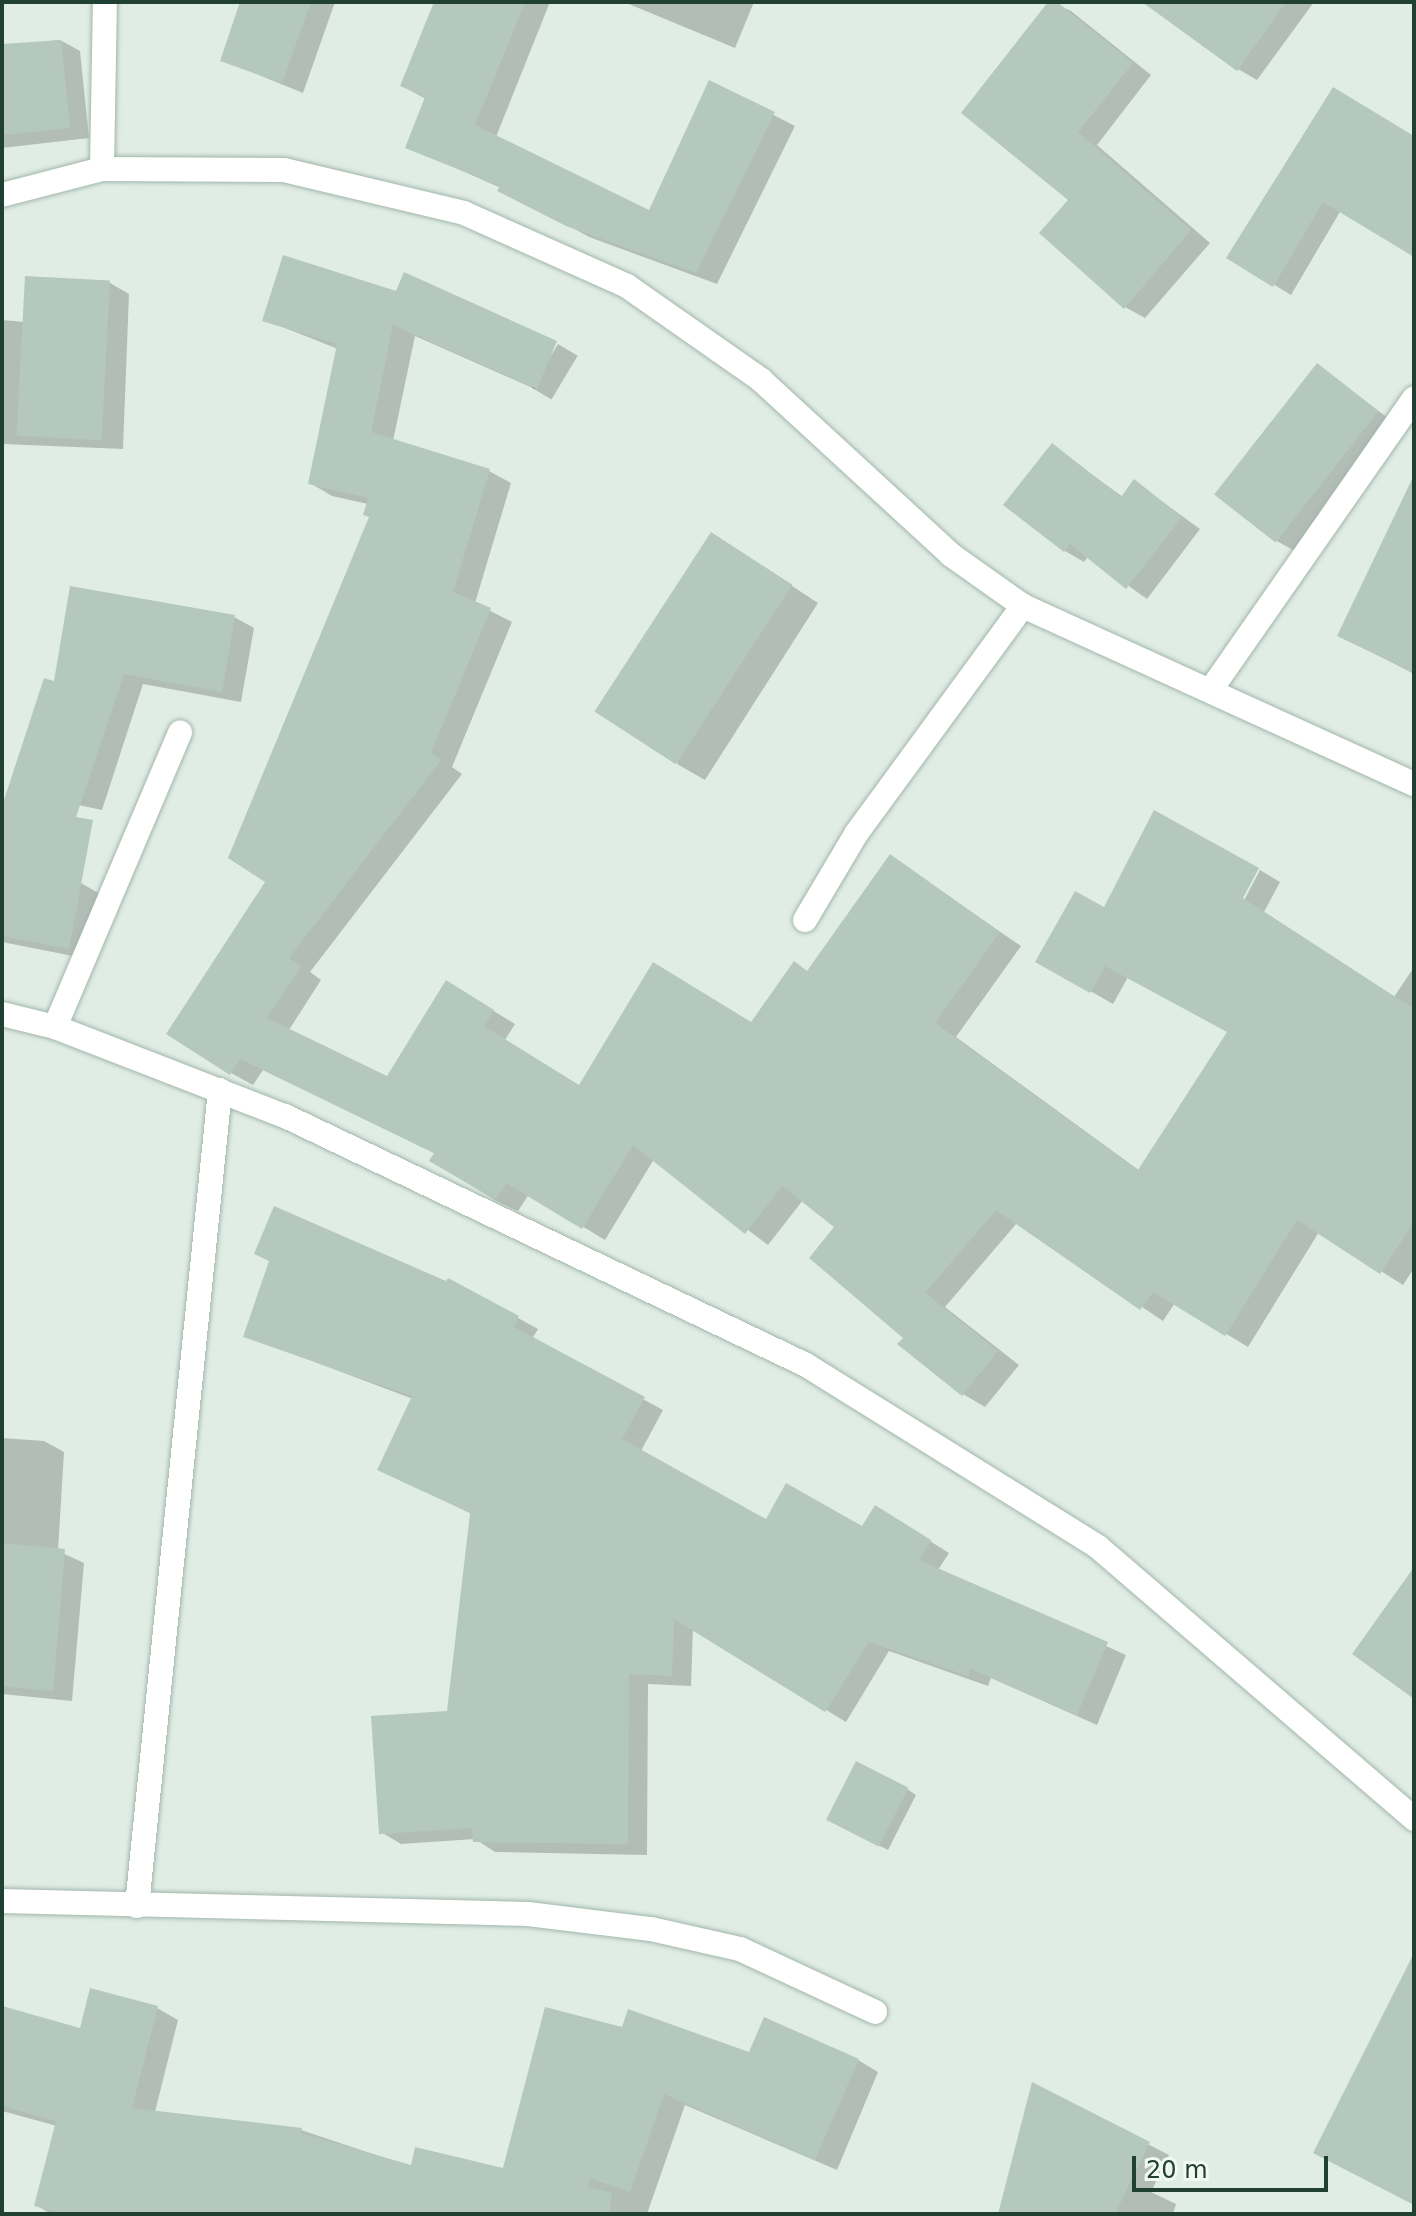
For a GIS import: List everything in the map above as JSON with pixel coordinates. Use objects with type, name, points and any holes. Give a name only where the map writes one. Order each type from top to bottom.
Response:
[{"type":"street","points":[[102,169],[105,2]]},
{"type":"street","points":[[2,195],[102,169],[284,170],[464,213],[627,286],[761,380],[951,555],[1023,606],[1212,688],[1414,784]]},
{"type":"street","points":[[1212,688],[1414,398]]},
{"type":"street","points":[[805,920],[856,834],[1023,606]]},
{"type":"street","points":[[55,1027],[180,732]]},
{"type":"street","points":[[2,1014],[55,1027],[285,1116],[806,1365],[1098,1547],[1414,1819]]},
{"type":"street","points":[[137,1906],[220,1090]]},
{"type":"street","points":[[2,1901],[528,1914],[651,1929],[740,1949],[875,2012]]},
{"type":"building","points":[[240,2],[311,2],[282,83],[220,61]]},
{"type":"building","points":[[434,2],[525,2],[475,125],[649,210],[709,80],[775,112],[696,273],[566,226],[497,191],[500,186],[405,148],[425,97],[400,86]]},
{"type":"building","points":[[1048,2],[1057,2],[1133,63],[1078,132],[1191,230],[1124,309],[1039,233],[1068,200],[961,113]]},
{"type":"building","points":[[1142,2],[1286,2],[1237,71]]},
{"type":"building","points":[[61,40],[70,128],[2,135],[2,44]]},
{"type":"building","points":[[1333,87],[1414,136],[1414,257],[1323,202],[1273,287],[1226,258]]},
{"type":"building","points":[[283,255],[396,291],[404,272],[557,341],[537,389],[393,325],[371,432],[490,469],[453,592],[491,608],[431,753],[441,760],[289,958],[301,966],[267,1018],[387,1076],[446,980],[494,1010],[484,1026],[579,1085],[653,962],[751,1022],[794,961],[807,971],[890,854],[1000,932],[935,1023],[1138,1170],[1227,1032],[1105,966],[1090,993],[1035,962],[1075,891],[1104,907],[1154,810],[1259,868],[1243,898],[1414,1009],[1414,1222],[1380,1274],[1297,1220],[1225,1336],[1153,1292],[1140,1310],[996,1210],[925,1293],[998,1351],[962,1396],[897,1344],[903,1338],[809,1258],[834,1227],[782,1186],[745,1234],[633,1145],[582,1229],[506,1183],[496,1200],[429,1161],[434,1153],[240,1059],[230,1075],[166,1034],[265,882],[228,858],[369,517],[363,515],[368,498],[308,484],[337,344],[262,321]]},
{"type":"building","points":[[25,276],[110,280],[102,440],[17,436]]},
{"type":"building","points":[[1317,363],[1378,411],[1276,543],[1214,495]]},
{"type":"building","points":[[1052,443],[1121,497],[1134,479],[1182,517],[1126,589],[1070,544],[1064,552],[1003,505]]},
{"type":"building","points":[[1414,475],[1414,673],[1337,636]]},
{"type":"building","points":[[711,532],[792,585],[676,764],[594,711]]},
{"type":"building","points":[[70,586],[235,615],[222,692],[124,674],[76,817],[93,820],[69,949],[2,936],[2,806],[44,678],[54,681]]},
{"type":"building","points":[[274,1206],[446,1281],[448,1278],[519,1316],[514,1327],[645,1397],[622,1439],[766,1519],[786,1483],[862,1526],[875,1505],[931,1540],[919,1560],[1108,1642],[1077,1715],[971,1669],[968,1676],[869,1642],[825,1712],[674,1619],[672,1676],[629,1674],[628,1844],[473,1842],[472,1828],[379,1834],[371,1716],[447,1711],[470,1513],[377,1470],[412,1396],[243,1337],[269,1261],[254,1254]]},
{"type":"building","points":[[2,1543],[65,1549],[53,1691],[2,1686]]},
{"type":"building","points":[[1414,1567],[1414,1699],[1352,1654]]},
{"type":"building","points":[[856,1761],[909,1788],[879,1847],[826,1820]]},
{"type":"building","points":[[1414,1953],[1414,2205],[1313,2153]]},
{"type":"building","points":[[90,1988],[158,2006],[132,2108],[302,2128],[301,2133],[411,2165],[415,2147],[503,2168],[545,2007],[622,2027],[628,2009],[749,2052],[764,2017],[859,2059],[815,2160],[664,2094],[630,2192],[590,2178],[588,2187],[612,2193],[609,2214],[63,2214],[34,2206],[56,2121],[2,2106],[2,2006],[80,2028]]},
{"type":"building","points":[[1032,2082],[1150,2142],[1115,2214],[998,2214]]}]
